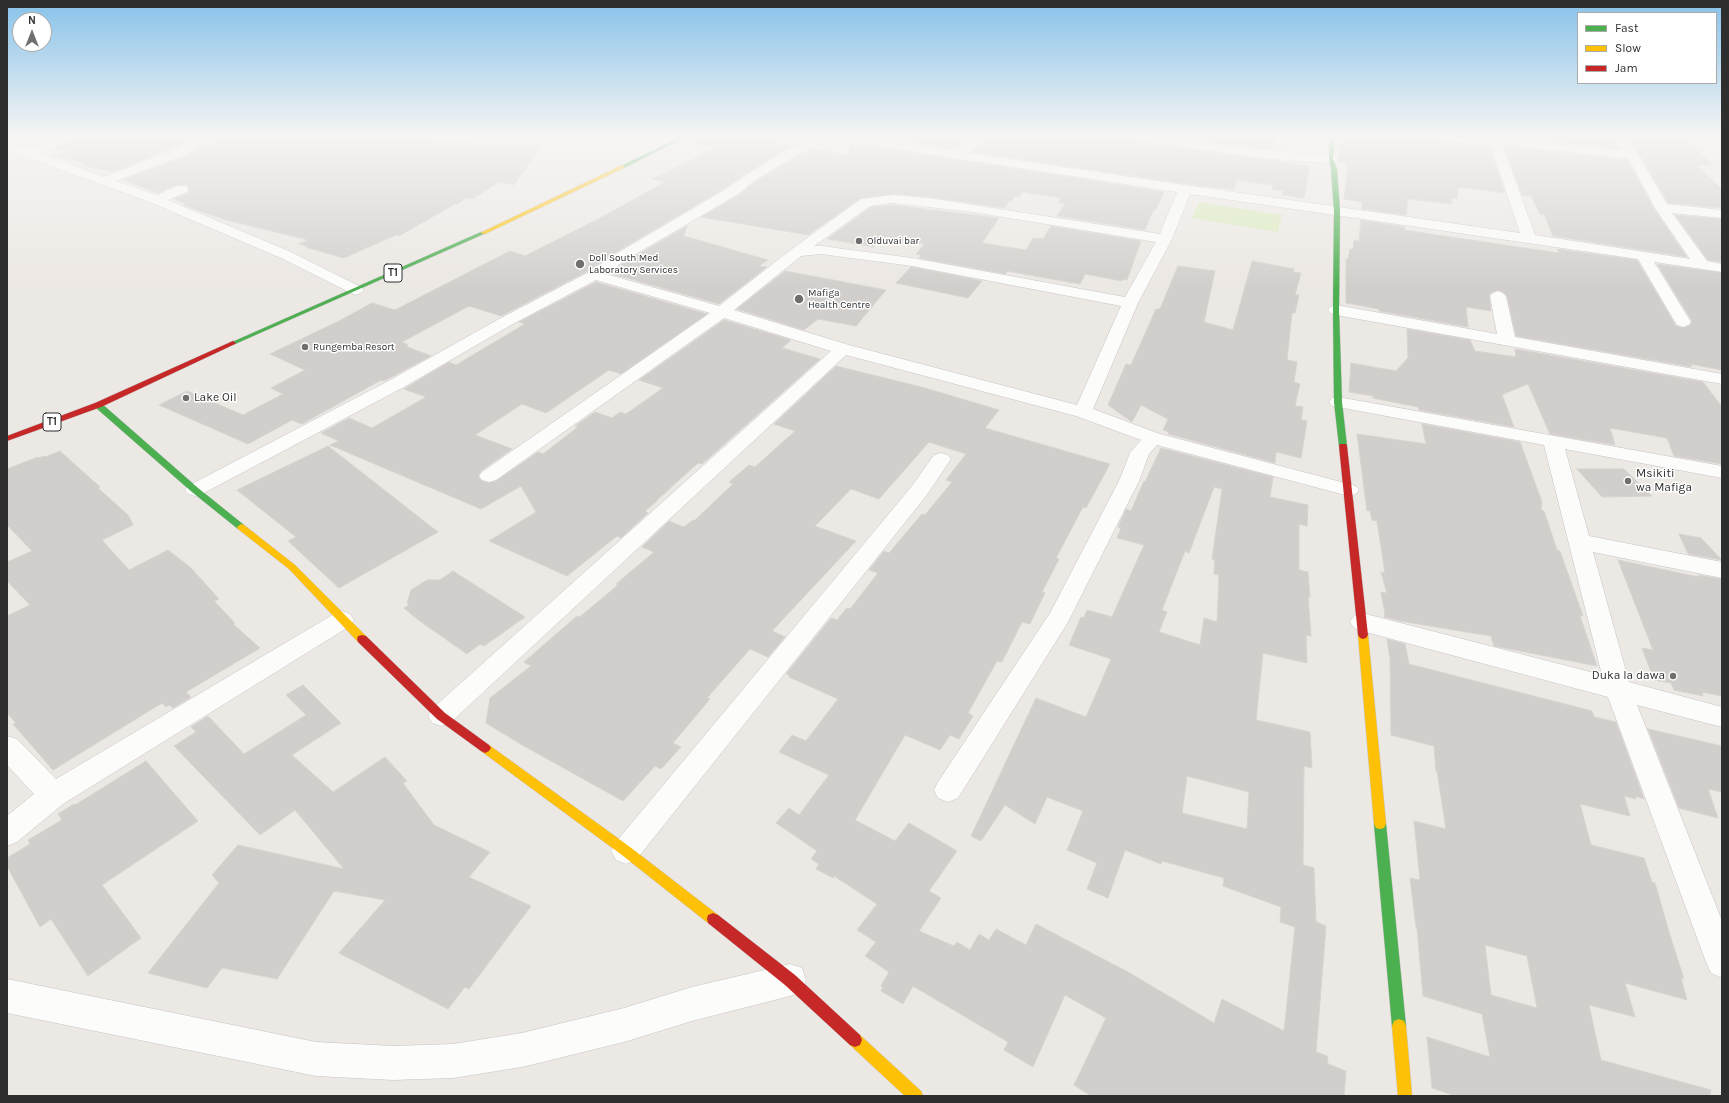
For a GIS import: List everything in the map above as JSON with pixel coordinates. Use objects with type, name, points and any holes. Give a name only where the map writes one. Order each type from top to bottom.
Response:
[{"type":"main road","name":"T1","points":[[7,439],[98,406],[188,363],[356,290],[579,187]]},
{"type":"main road","points":[[1335,187],[1337,211],[1336,310],[1338,402],[1349,490],[1362,622],[1405,1096]]},
{"type":"main road","points":[[98,406],[195,490],[292,567],[342,620],[440,716],[626,851],[790,980],[916,1096]]},
{"type":"street","points":[[125,187],[286,255],[356,290]]},
{"type":"street","points":[[195,490],[398,383],[505,322],[594,275],[619,258],[738,187]]},
{"type":"street","points":[[1175,187],[1529,238],[1722,268]]},
{"type":"street","points":[[1511,187],[1529,238]]},
{"type":"street","points":[[1651,187],[1662,208],[1702,265]]},
{"type":"street","points":[[157,200],[182,189]]},
{"type":"street","points":[[1083,412],[1130,303],[1165,239],[1185,189]]},
{"type":"street","points":[[488,476],[722,312],[797,252],[866,202],[883,199],[929,202],[973,208],[1117,233],[1165,239]]},
{"type":"street","points":[[1662,208],[1722,214]]},
{"type":"street","points":[[797,252],[821,250],[912,262],[1130,303]]},
{"type":"street","points":[[1643,256],[1683,322]]},
{"type":"street","points":[[594,275],[843,349],[1083,412],[1153,438],[1349,490]]},
{"type":"street","points":[[1498,296],[1507,340]]},
{"type":"street","points":[[1336,310],[1722,379]]},
{"type":"street","points":[[440,716],[843,349]]},
{"type":"street","points":[[1338,402],[1722,472]]},
{"type":"street","points":[[948,790],[1060,616],[1129,481],[1140,453],[1153,438]]},
{"type":"street","points":[[1553,442],[1618,688],[1722,962]]},
{"type":"street","points":[[626,851],[914,498],[941,459]]},
{"type":"street","points":[[1580,542],[1722,570]]},
{"type":"street","points":[[7,833],[53,795],[342,620]]},
{"type":"street","points":[[1362,622],[1618,688],[1722,717]]},
{"type":"street","points":[[7,747],[53,795]]},
{"type":"street","points":[[7,996],[316,1059],[453,1062],[522,1050],[624,1025],[692,1004],[790,980]]},
{"type":"green space","points":[[1199,202],[1282,215],[1278,232],[1192,218]]},
{"type":"building","points":[[143,187],[170,187],[158,193]]},
{"type":"building","points":[[189,187],[490,187],[472,199],[466,198],[458,204],[455,204],[399,236],[396,235],[344,258],[299,244],[308,240],[226,220],[183,205],[186,204],[174,199],[188,193]]},
{"type":"building","points":[[655,187],[726,187],[613,254],[588,271],[501,316],[469,306],[402,342],[408,345],[405,346],[431,356],[384,381],[381,380],[302,424],[292,420],[248,444],[159,405],[187,391],[243,415],[283,394],[271,388],[305,370],[270,354],[339,321],[372,303],[395,310],[510,251],[525,256],[604,216]]},
{"type":"building","points":[[748,187],[1135,187],[1164,192],[1155,211],[1153,211],[1145,230],[1057,216],[1065,204],[1058,203],[1061,198],[1022,192],[1019,197],[1015,196],[1012,201],[1010,200],[1005,208],[929,197],[893,194],[861,198],[808,235],[701,217],[739,195]]},
{"type":"building","points":[[1217,187],[1234,187],[1234,189]]},
{"type":"building","points":[[1272,187],[1306,187],[1304,198],[1283,195],[1283,191],[1272,189]]},
{"type":"building","points":[[1345,187],[1458,187],[1457,199],[1452,198],[1452,204],[1408,199],[1406,215],[1362,209],[1362,202],[1344,199]]},
{"type":"building","points":[[1462,187],[1503,187],[1505,193]]},
{"type":"building","points":[[1519,187],[1643,187],[1654,209],[1687,257],[1553,236],[1544,214],[1540,214],[1531,196],[1522,195]]},
{"type":"building","points":[[1659,187],[1720,187],[1722,189],[1722,208],[1668,203]]},
{"type":"building","points":[[893,205],[999,218],[982,243],[1026,250],[1033,238],[1043,239],[1051,226],[1141,241],[1127,280],[1123,279],[1122,281],[1085,274],[1080,284],[1007,271],[1006,274],[919,258],[921,255],[916,254],[924,244],[882,237],[874,247],[827,239],[871,207]]},
{"type":"building","points":[[1675,215],[1722,219],[1722,262],[1708,260]]},
{"type":"building","points":[[1361,220],[1405,227],[1404,230],[1559,253],[1557,249],[1637,260],[1676,326],[1683,328],[1689,326],[1692,321],[1657,264],[1722,273],[1722,370],[1690,364],[1692,367],[1516,336],[1507,296],[1499,290],[1492,292],[1489,295],[1491,311],[1466,307],[1468,327],[1379,311],[1379,309],[1346,303],[1346,259],[1348,259],[1350,249],[1353,249],[1354,240],[1359,241]]},
{"type":"building","points":[[687,226],[684,236],[768,260],[759,266],[767,267],[719,304],[609,273],[625,262]]},
{"type":"building","points":[[1252,261],[1294,269],[1293,272],[1301,273],[1295,295],[1299,295],[1295,313],[1292,313],[1287,360],[1297,362],[1294,382],[1300,384],[1295,406],[1303,407],[1301,420],[1307,421],[1301,458],[1276,452],[1275,463],[1168,434],[1169,432],[1163,430],[1168,419],[1141,405],[1132,422],[1108,405],[1126,364],[1131,365],[1156,309],[1160,309],[1178,266],[1215,271],[1204,322],[1233,330]]},
{"type":"building","points":[[911,267],[982,281],[968,298],[896,283]]},
{"type":"building","points":[[785,271],[886,290],[856,326],[818,319],[804,330],[737,309]]},
{"type":"building","points":[[596,282],[707,314],[621,374],[609,370],[546,413],[522,404],[475,435],[512,449],[481,471],[478,476],[482,481],[489,483],[496,481],[538,452],[543,454],[578,427],[575,426],[595,412],[612,418],[620,412],[626,414],[663,388],[639,380],[724,320],[791,340],[782,348],[820,359],[702,464],[698,463],[645,511],[648,513],[621,538],[617,536],[567,576],[489,541],[536,512],[521,486],[481,509],[330,445],[339,441],[321,433],[349,418],[372,428],[426,397],[404,389],[449,362],[456,365],[525,324],[519,322]]},
{"type":"building","points":[[1407,329],[1470,340],[1475,351],[1516,357],[1515,349],[1703,382],[1722,407],[1722,464],[1674,456],[1667,438],[1610,428],[1615,445],[1550,434],[1528,384],[1506,393],[1504,391],[1505,394],[1502,395],[1514,427],[1419,410],[1418,407],[1349,392],[1351,363],[1396,371],[1408,358]]},
{"type":"building","points":[[836,366],[925,388],[999,410],[985,428],[1110,464],[1086,508],[1083,507],[1056,558],[1059,559],[1042,592],[1045,593],[1030,624],[1022,622],[1002,662],[997,661],[968,713],[973,716],[959,739],[950,735],[940,750],[905,735],[855,820],[895,841],[909,823],[957,851],[929,891],[941,898],[919,931],[954,946],[957,942],[970,950],[979,934],[989,940],[996,929],[1026,945],[1036,924],[1128,972],[1214,1023],[1222,999],[1284,1031],[1295,927],[1280,922],[1281,907],[1223,886],[1224,878],[1162,861],[1161,864],[1125,850],[1108,898],[1087,889],[1097,863],[1067,850],[1083,811],[1047,797],[1035,824],[1005,805],[981,841],[971,836],[1036,698],[1086,717],[1111,659],[1069,645],[1081,617],[1084,618],[1087,610],[1112,617],[1144,545],[1117,538],[1121,528],[1118,527],[1126,509],[1131,511],[1161,448],[1273,477],[1270,497],[1308,505],[1307,526],[1299,524],[1299,570],[1308,572],[1310,597],[1308,597],[1311,636],[1306,635],[1307,663],[1263,653],[1256,720],[1310,732],[1312,768],[1304,766],[1303,865],[1314,868],[1316,922],[1326,926],[1316,1052],[1327,1056],[1328,1064],[1346,1071],[1344,1096],[1091,1096],[1074,1085],[1106,1018],[1065,995],[1033,1067],[1004,1050],[1008,1042],[913,986],[903,1004],[881,991],[883,987],[881,986],[889,972],[865,956],[876,942],[857,930],[877,904],[834,876],[833,878],[816,869],[819,864],[811,859],[817,851],[776,823],[789,808],[799,815],[829,775],[779,752],[792,735],[806,741],[838,699],[789,677],[790,676],[786,674],[831,618],[837,620],[847,608],[850,609],[878,573],[869,570],[884,551],[889,553],[922,514],[925,515],[952,482],[946,480],[966,454],[929,442],[879,499],[851,489],[815,526],[856,541],[772,631],[785,637],[768,657],[750,649],[707,698],[710,699],[673,743],[681,747],[661,769],[655,766],[623,801],[486,723],[490,698],[531,666],[524,662],[577,616],[579,617],[582,615],[618,585],[616,584],[654,552],[642,547],[669,521],[684,527],[693,520],[694,521],[733,484],[729,482],[749,465],[755,467],[795,431],[774,424]],"holes":[[[1214,487],[1222,489],[1212,559],[1215,560],[1214,574],[1219,575],[1217,622],[1204,618],[1200,645],[1159,632],[1167,612],[1162,610],[1185,551],[1189,553]],[[1187,776],[1249,792],[1247,829],[1182,813]]]},
{"type":"building","points":[[1422,424],[1520,442],[1542,502],[1541,510],[1544,511],[1557,550],[1560,551],[1583,616],[1580,616],[1597,666],[1494,646],[1491,636],[1384,617],[1385,614],[1381,592],[1387,593],[1381,572],[1385,573],[1377,521],[1372,520],[1370,511],[1367,511],[1357,434],[1426,444]]},
{"type":"building","points":[[328,446],[438,532],[339,588],[288,541],[296,537],[237,490]]},
{"type":"building","points":[[60,451],[128,515],[133,525],[102,540],[129,570],[168,550],[191,568],[219,599],[214,601],[235,623],[233,624],[260,648],[186,692],[191,697],[173,708],[170,705],[166,707],[162,703],[53,770],[13,724],[16,723],[7,713],[7,616],[30,605],[7,581],[7,562],[32,551],[7,525],[7,469],[38,457],[45,457]]},
{"type":"building","points":[[1577,469],[1624,469],[1652,496],[1602,497]]},
{"type":"building","points":[[1679,534],[1701,538],[1722,560],[1688,554]]},
{"type":"building","points":[[1618,560],[1699,577],[1698,575],[1722,579],[1722,696],[1702,692],[1703,696],[1674,690],[1671,683],[1654,680],[1642,648],[1653,650]]},
{"type":"building","points":[[453,571],[525,617],[484,646],[480,644],[467,654],[417,619],[404,608],[409,605],[407,603],[411,590],[427,580],[440,580]]},
{"type":"building","points":[[1387,639],[1405,644],[1409,664],[1592,711],[1594,717],[1616,722],[1644,799],[1636,796],[1636,799],[1624,796],[1630,816],[1580,804],[1591,845],[1644,858],[1652,882],[1655,883],[1684,979],[1681,978],[1687,1000],[1625,983],[1635,1017],[1589,1005],[1601,1060],[1711,1090],[1710,1096],[1456,1096],[1432,1088],[1427,1037],[1490,1057],[1482,1014],[1423,996],[1417,928],[1410,878],[1420,880],[1414,821],[1446,829],[1436,771],[1434,746],[1391,735],[1390,659]],"holes":[[[1485,945],[1527,956],[1537,1008],[1491,995]]]},
{"type":"building","points":[[303,685],[341,723],[292,755],[333,792],[385,757],[407,781],[403,783],[434,825],[490,852],[469,877],[531,906],[469,989],[465,987],[448,1009],[339,953],[385,900],[334,891],[277,979],[222,968],[207,988],[148,973],[219,883],[212,875],[238,845],[344,869],[295,810],[260,835],[174,746],[196,732],[191,727],[208,716],[244,754],[306,715],[286,695]]},
{"type":"building","points":[[1648,729],[1722,746],[1722,792],[1708,789],[1718,818],[1679,808]]},
{"type":"building","points":[[146,761],[198,821],[102,885],[141,938],[88,976],[51,919],[40,927],[7,866],[7,858],[30,844],[28,840],[62,820],[58,814]]},
{"type":"traffic: fast","points":[[1335,187],[1337,211],[1336,310],[1338,402],[1343,446]]},
{"type":"traffic: fast","points":[[233,343],[483,233]]},
{"type":"traffic: fast","points":[[98,405],[195,490],[241,527]]},
{"type":"traffic: fast","points":[[1380,824],[1399,1026]]},
{"type":"traffic: slow","points":[[483,233],[579,187]]},
{"type":"traffic: slow","points":[[241,527],[292,567],[362,639]]},
{"type":"traffic: slow","points":[[1363,635],[1380,824]]},
{"type":"traffic: slow","points":[[485,748],[626,851],[713,919]]},
{"type":"traffic: slow","points":[[1399,1026],[1405,1096]]},
{"type":"traffic: slow","points":[[855,1040],[916,1096]]},
{"type":"traffic: jam","points":[[7,439],[98,405],[233,343]]},
{"type":"traffic: jam","points":[[1343,446],[1363,635]]},
{"type":"traffic: jam","points":[[362,639],[441,716],[485,748]]},
{"type":"traffic: jam","points":[[713,919],[790,980],[855,1040]]},
{"type":"place","name":"Olduvai bar","points":[[859,241]]},
{"type":"place","name":"Doll South Med Laboratory Services","points":[[580,264]]},
{"type":"place","name":"Mafiga Health Centre","points":[[799,299]]},
{"type":"place","name":"Rungemba Resort","points":[[305,347]]},
{"type":"place","name":"Lake Oil","points":[[186,398]]},
{"type":"place","name":"Msikiti wa Mafiga","points":[[1628,481]]},
{"type":"place","name":"Duka la dawa","points":[[1673,676]]}]
